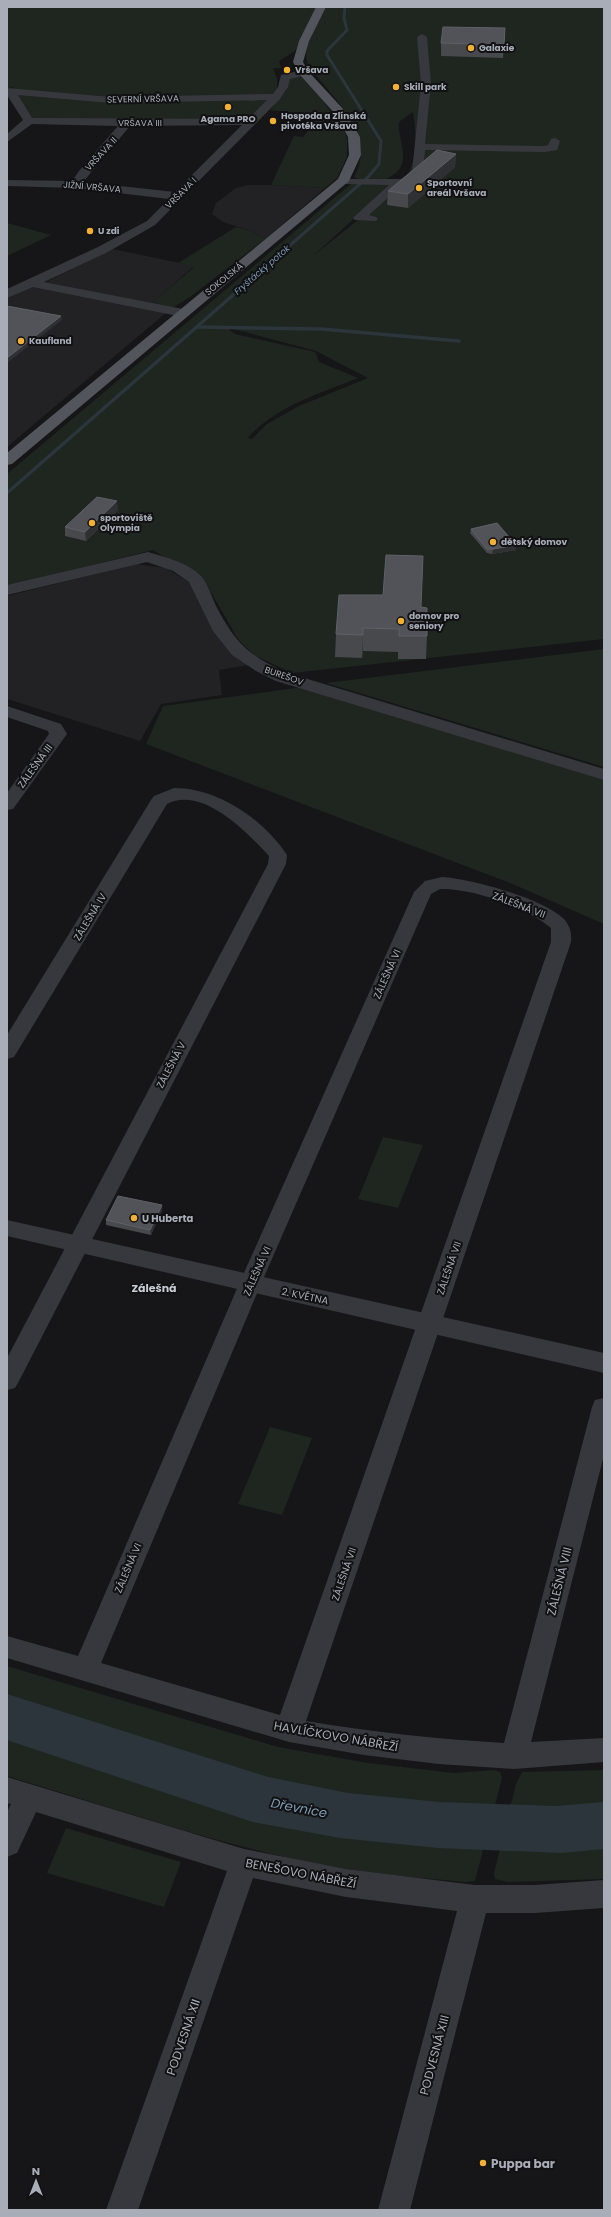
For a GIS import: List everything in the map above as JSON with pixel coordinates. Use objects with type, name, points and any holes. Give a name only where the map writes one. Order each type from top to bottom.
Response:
[{"type":"main road","points":[[304,72],[299,65],[299,56],[321,7]]},
{"type":"main road","name":"SOKOLSKÁ","points":[[7,461],[183,313],[279,236],[343,180],[354,161],[356,146],[349,126],[322,91],[304,72]]},
{"type":"street","points":[[343,180],[399,182],[410,179],[417,173],[426,84],[422,37]]},
{"type":"street","name":"VRŠAVA I","points":[[7,294],[102,250],[139,231],[151,223],[176,196],[276,97],[283,87],[285,77],[304,72]]},
{"type":"street","points":[[7,139],[29,121],[8,91]]},
{"type":"street","name":"SEVERNÍ VRŠAVA","points":[[8,91],[112,100],[276,97]]},
{"type":"street","name":"VRŠAVA III","points":[[29,121],[127,123],[252,122]]},
{"type":"street","name":"VRŠAVA II","points":[[76,185],[83,173],[127,123]]},
{"type":"street","points":[[420,147],[546,149],[553,148],[555,141]]},
{"type":"street","points":[[372,219],[359,218],[399,182]]},
{"type":"street","name":"JIŽNÍ VRŠAVA","points":[[7,183],[76,185],[176,196]]},
{"type":"street","points":[[32,283],[183,313]]},
{"type":"street","name":"BUREŠOV","points":[[7,590],[148,557],[178,568],[195,580],[221,631],[238,652],[262,668],[282,677],[604,775]]},
{"type":"street","name":"ZÁLEŠNÁ III","points":[[7,711],[55,728],[58,734],[7,805]]},
{"type":"street","name":"ZÁLEŠNÁ IV","points":[[7,1052],[160,800],[170,794],[180,792]]},
{"type":"street","name":"ZÁLEŠNÁ V","points":[[7,1381],[278,861],[275,852],[238,816],[196,794],[180,792]]},
{"type":"street","name":"ZÁLEŠNÁ VI","points":[[85,1670],[250,1284],[423,892],[427,888],[441,883]]},
{"type":"street","name":"ZÁLEŠNÁ VII","points":[[289,1730],[431,1324],[562,935],[559,925],[538,910],[498,896],[456,884],[441,883]]},
{"type":"street","name":"2. KVĚTNA","points":[[7,1228],[604,1363]]},
{"type":"street","name":"ZÁLEŠNÁ VIII","points":[[514,1756],[604,1407]]},
{"type":"street","name":"HAVLÍČKOVO NÁBŘEŽÍ","points":[[7,1647],[289,1730],[364,1743],[439,1752],[514,1756],[604,1750]]},
{"type":"street","points":[[7,1844],[17,1793]]},
{"type":"street","name":"BENEŠOVO NÁBŘEŽÍ","points":[[17,1793],[244,1863],[346,1883],[475,1899],[535,1899],[604,1894]]},
{"type":"street","name":"PODVESNÁ XII","points":[[122,2210],[244,1863]]},
{"type":"street","name":"PODVESNÁ XIII","points":[[394,2210],[475,1899]]},
{"type":"shaded area","points":[[7,7],[316,7],[295,51],[279,61],[281,68],[273,68],[277,79],[277,90],[255,114],[238,119],[32,120],[10,89],[15,86],[7,89]]},
{"type":"shaded area","points":[[326,7],[604,7],[604,639],[292,673],[254,655],[238,639],[205,582],[153,550],[7,586],[7,474],[352,183],[392,184],[314,255],[401,186],[407,177],[415,151],[413,112],[399,122],[403,157],[399,170],[387,178],[379,180],[365,180],[354,177],[360,162],[360,147],[357,132],[350,118],[310,68],[307,61],[306,54],[310,38]],"holes":[[[226,327],[316,351],[368,378],[299,406],[267,424],[252,439],[248,438],[259,427],[284,409],[314,395],[358,378],[319,362],[315,352],[235,334]]]},
{"type":"shaded area","points":[[294,77],[303,77],[317,92],[345,132],[347,139],[347,157],[337,178],[325,188],[271,185],[294,136],[303,137],[312,127],[302,125],[310,115],[270,110],[286,91],[289,79]]},
{"type":"shaded area","points":[[248,185],[325,188],[265,239],[251,231],[223,222],[212,214],[216,203],[236,188]]},
{"type":"shaded area","points":[[7,223],[51,235],[7,256]]},
{"type":"shaded area","points":[[236,227],[251,231],[265,239],[190,297],[174,307],[153,302],[194,267],[178,263]]},
{"type":"shaded area","points":[[113,249],[194,266],[153,302],[174,306],[7,447],[7,298],[42,282],[75,288],[46,282]]},
{"type":"shaded area","points":[[136,564],[165,568],[189,582],[249,665],[219,670],[222,695],[161,704],[140,741],[7,699],[7,596]]},
{"type":"shaded area","points":[[604,649],[604,767],[326,683]]},
{"type":"shaded area","points":[[303,687],[604,779],[604,924],[515,885],[146,744],[163,706]]},
{"type":"shaded area","points":[[383,1137],[423,1145],[398,1208],[358,1199]]},
{"type":"shaded area","points":[[270,1427],[312,1438],[282,1515],[238,1504]]},
{"type":"shaded area","points":[[7,1666],[278,1747],[368,1763],[454,1773],[495,1770],[500,1772],[502,1778],[475,1881],[465,1882],[381,1874],[298,1860],[224,1842],[151,1821],[7,1776]]},
{"type":"shaded area","points":[[604,1770],[604,1879],[508,1882],[495,1879],[494,1873],[516,1784],[522,1772]]},
{"type":"shaded area","points":[[66,1828],[181,1862],[164,1907],[47,1873]]},
{"type":"water","name":"Dřevnice","points":[[7,1694],[268,1777],[348,1793],[440,1802],[555,1806],[604,1802],[604,1849],[561,1853],[438,1848],[340,1838],[253,1822],[7,1740]]},
{"type":"building","points":[[443,27],[505,28],[504,45],[441,43]]},
{"type":"building","points":[[437,150],[456,154],[408,194],[388,191]]},
{"type":"building","name":"Kaufland","points":[[7,306],[61,316],[7,358]]},
{"type":"building","points":[[97,497],[117,501],[85,532],[65,527]]},
{"type":"building","name":"dětský domov","points":[[497,523],[516,545],[487,549],[471,529]]},
{"type":"building","points":[[386,555],[423,556],[421,607],[427,608],[427,636],[399,636],[399,629],[363,628],[363,635],[336,634],[339,595],[383,595]]},
{"type":"building","name":"U Huberta","points":[[118,1196],[162,1205],[150,1230],[106,1220]]},
{"type":"waterway","name":"Fryštácký potok","points":[[279,255],[368,177],[379,164],[381,141],[327,55],[327,51],[347,30],[344,18],[345,7]]},
{"type":"waterway","name":"Fryštácký potok","points":[[7,493],[280,254]]},
{"type":"waterway","points":[[198,327],[321,329],[459,341]]},
{"type":"place","name":"Galaxie","points":[[471,48]]},
{"type":"place","name":"Vršava","points":[[287,70]]},
{"type":"place","name":"Skill park","points":[[396,87]]},
{"type":"place","name":"Agama PRO","points":[[228,107]]},
{"type":"place","name":"Hospoda a Zlínská pivotéka Vršava","points":[[273,121]]},
{"type":"place","name":"Sportovní areál Vršava","points":[[419,188]]},
{"type":"place","name":"U zdi","points":[[90,231]]},
{"type":"place","name":"Kaufland","points":[[21,341]]},
{"type":"place","name":"sportoviště Olympia","points":[[92,523]]},
{"type":"place","name":"dětský domov","points":[[493,542]]},
{"type":"place","name":"domov pro seniory","points":[[401,621]]},
{"type":"place","name":"U Huberta","points":[[134,1218]]},
{"type":"place","name":"Puppa bar","points":[[483,2163]]},
{"type":"district","name":"Zálešná","points":[[154,1288]]}]
